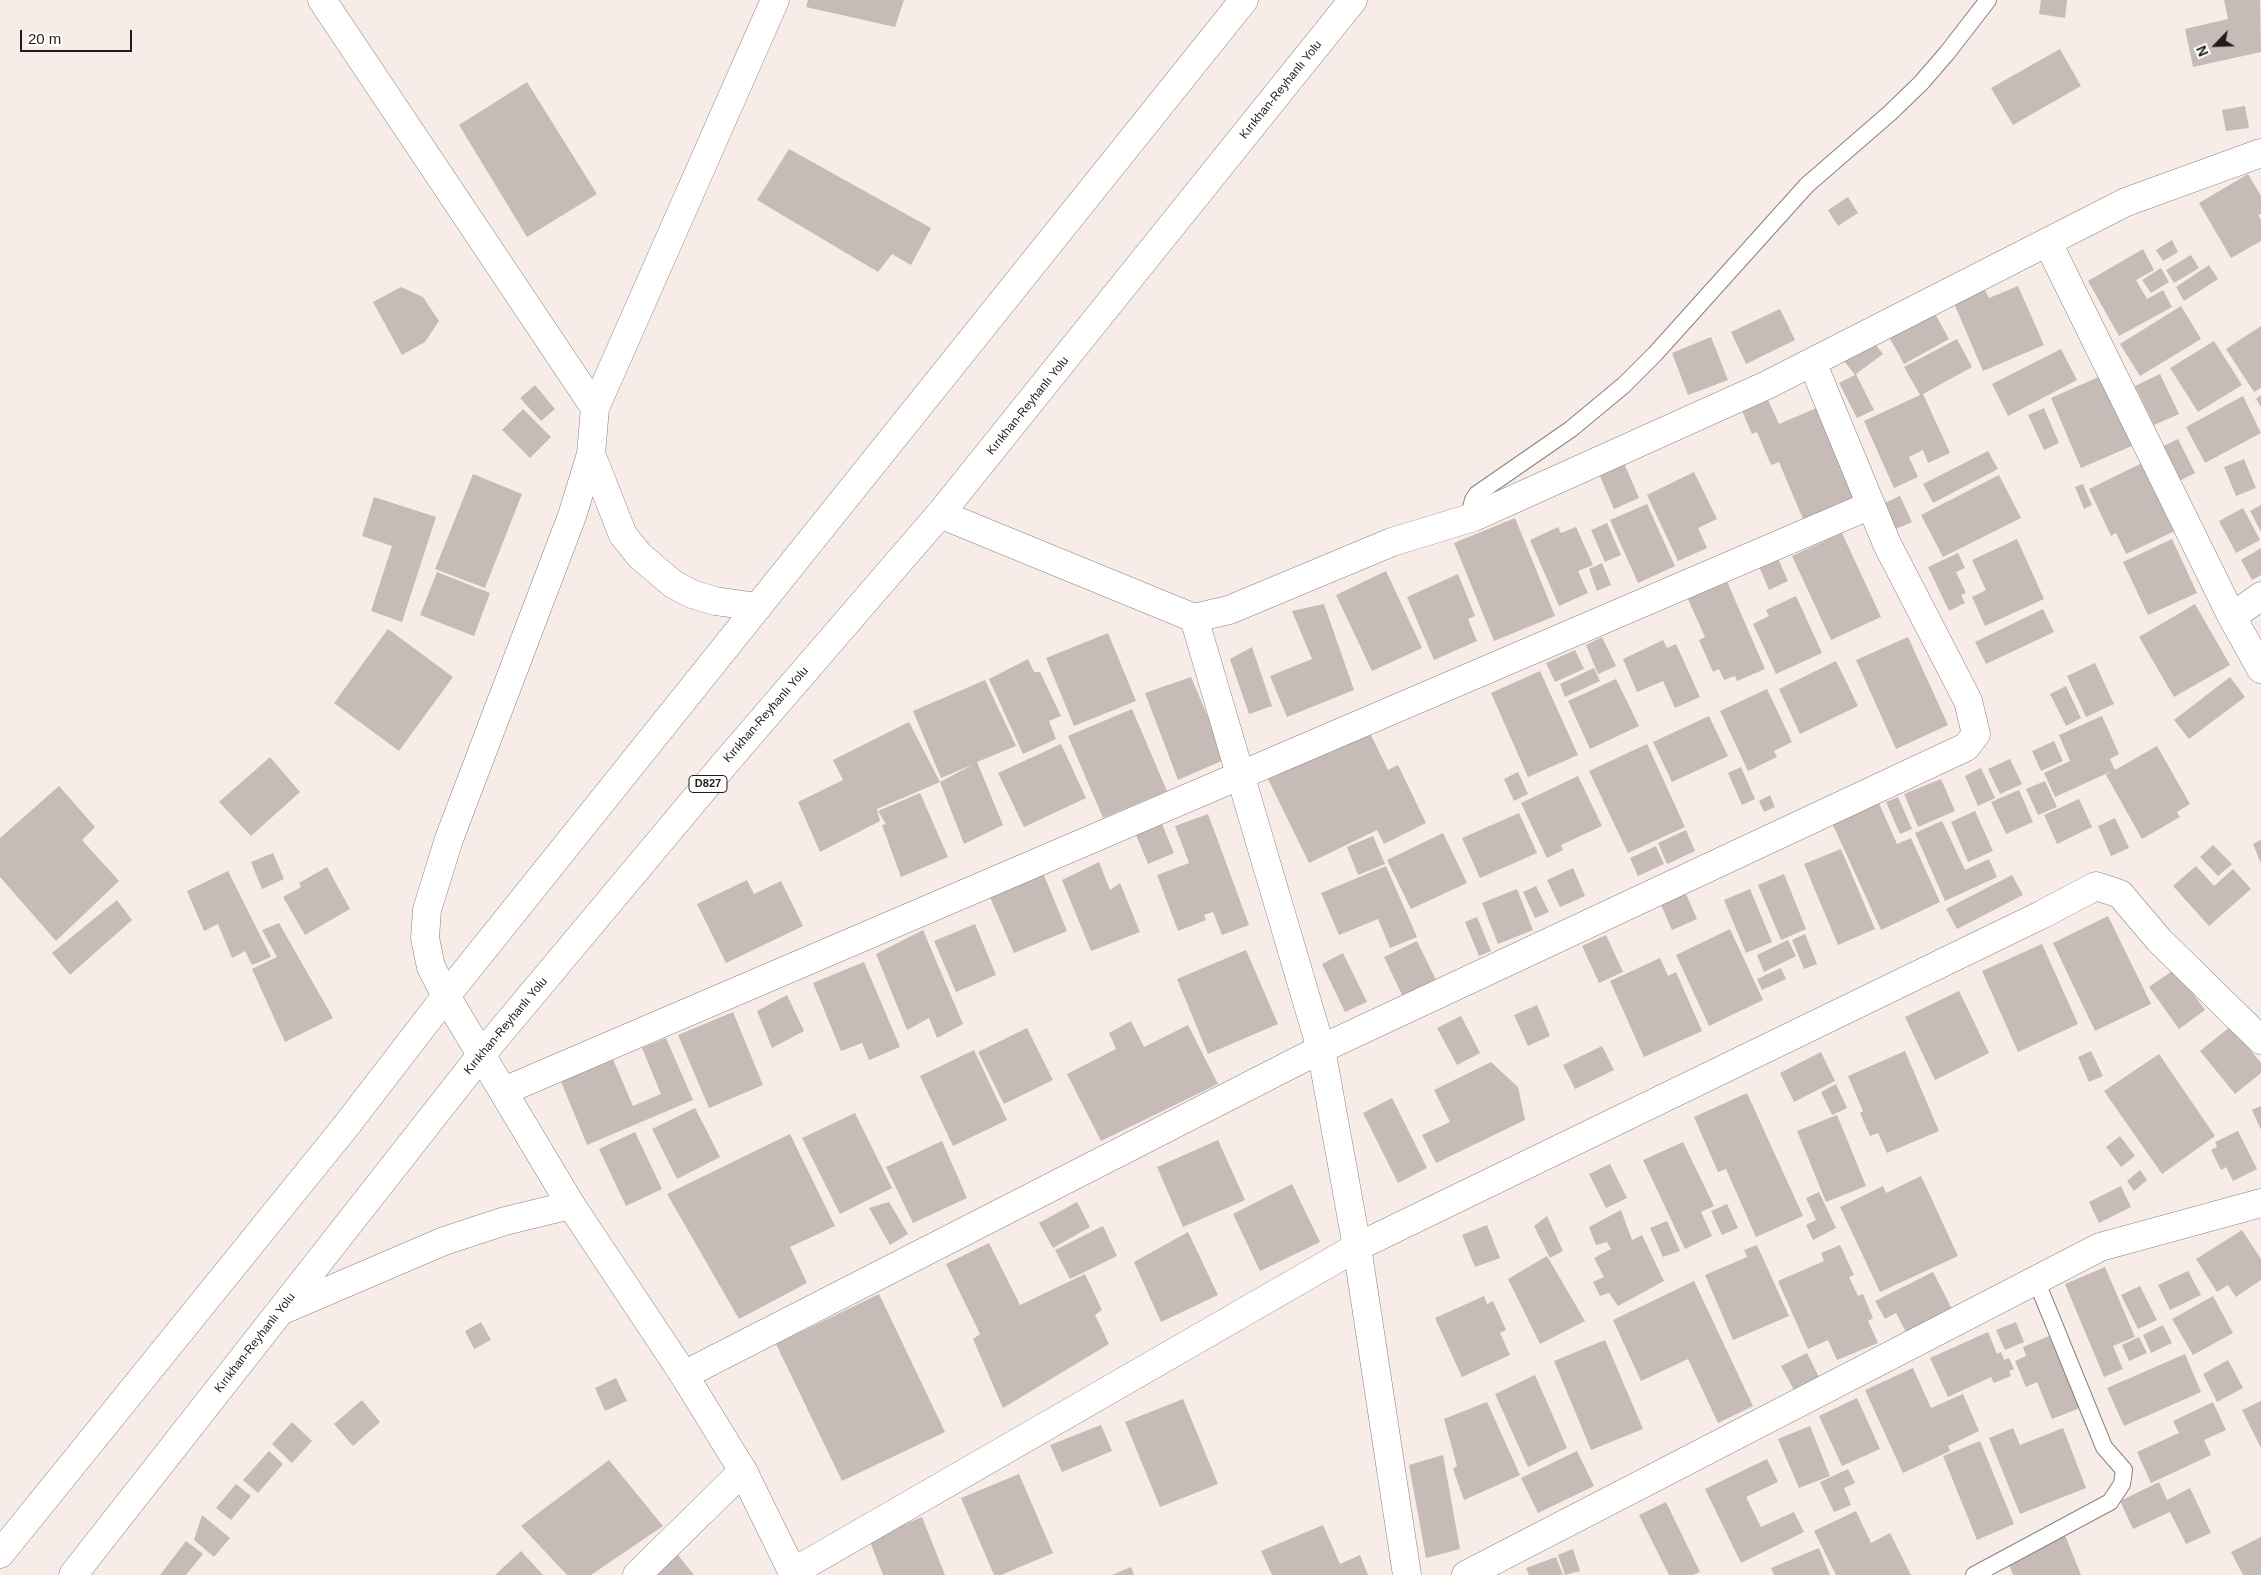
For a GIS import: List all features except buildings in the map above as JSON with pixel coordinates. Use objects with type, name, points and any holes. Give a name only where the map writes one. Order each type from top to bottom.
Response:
[{"type":"main road","points":[[322,0],[595,408]]},
{"type":"main road","points":[[776,0],[595,408],[591,454],[572,516],[449,840],[427,910],[425,938],[431,967],[446,996],[571,1205],[684,1375],[743,1471],[793,1574],[1357,1247],[2041,915],[2096,886],[2120,894],[2159,940],[2261,1040]]},
{"type":"main road","points":[[0,1554],[346,1126],[446,996],[1244,0]]},
{"type":"main road","name":"Kırıkhan-Reyhanlı Yolu","points":[[73,1575],[482,1054],[727,761],[940,514],[1353,0]]},
{"type":"main road","points":[[940,514],[1194,618],[1229,610],[1392,542],[1474,517],[1767,385],[2126,202],[2261,153]]},
{"type":"main road","points":[[2048,243],[2232,617],[2261,669]]},
{"type":"main road","points":[[684,1375],[1321,1049],[1966,747],[1976,734],[1968,701],[1892,552],[1812,362]]},
{"type":"main road","points":[[591,454],[623,535],[640,556],[656,571],[692,594],[715,601],[757,607]]},
{"type":"main road","points":[[504,1091],[1871,504]]},
{"type":"main road","points":[[2232,617],[2261,596]]},
{"type":"main road","points":[[1194,618],[1242,774],[1321,1049],[1357,1247],[1407,1575]]},
{"type":"main road","points":[[1466,1575],[2100,1247],[2261,1203]]},
{"type":"main road","points":[[279,1312],[444,1241],[505,1221],[571,1205]]},
{"type":"main road","points":[[637,1575],[743,1471]]},
{"type":"lane","points":[[1474,517],[1471,508],[1472,500],[1477,494],[1571,429],[1624,385],[1655,354],[1807,184],[1890,113],[1920,83],[1947,53],[1988,0]]},
{"type":"lane","points":[[1974,1575],[2110,1502],[2122,1484],[2124,1470],[2104,1447],[2036,1280]]}]
